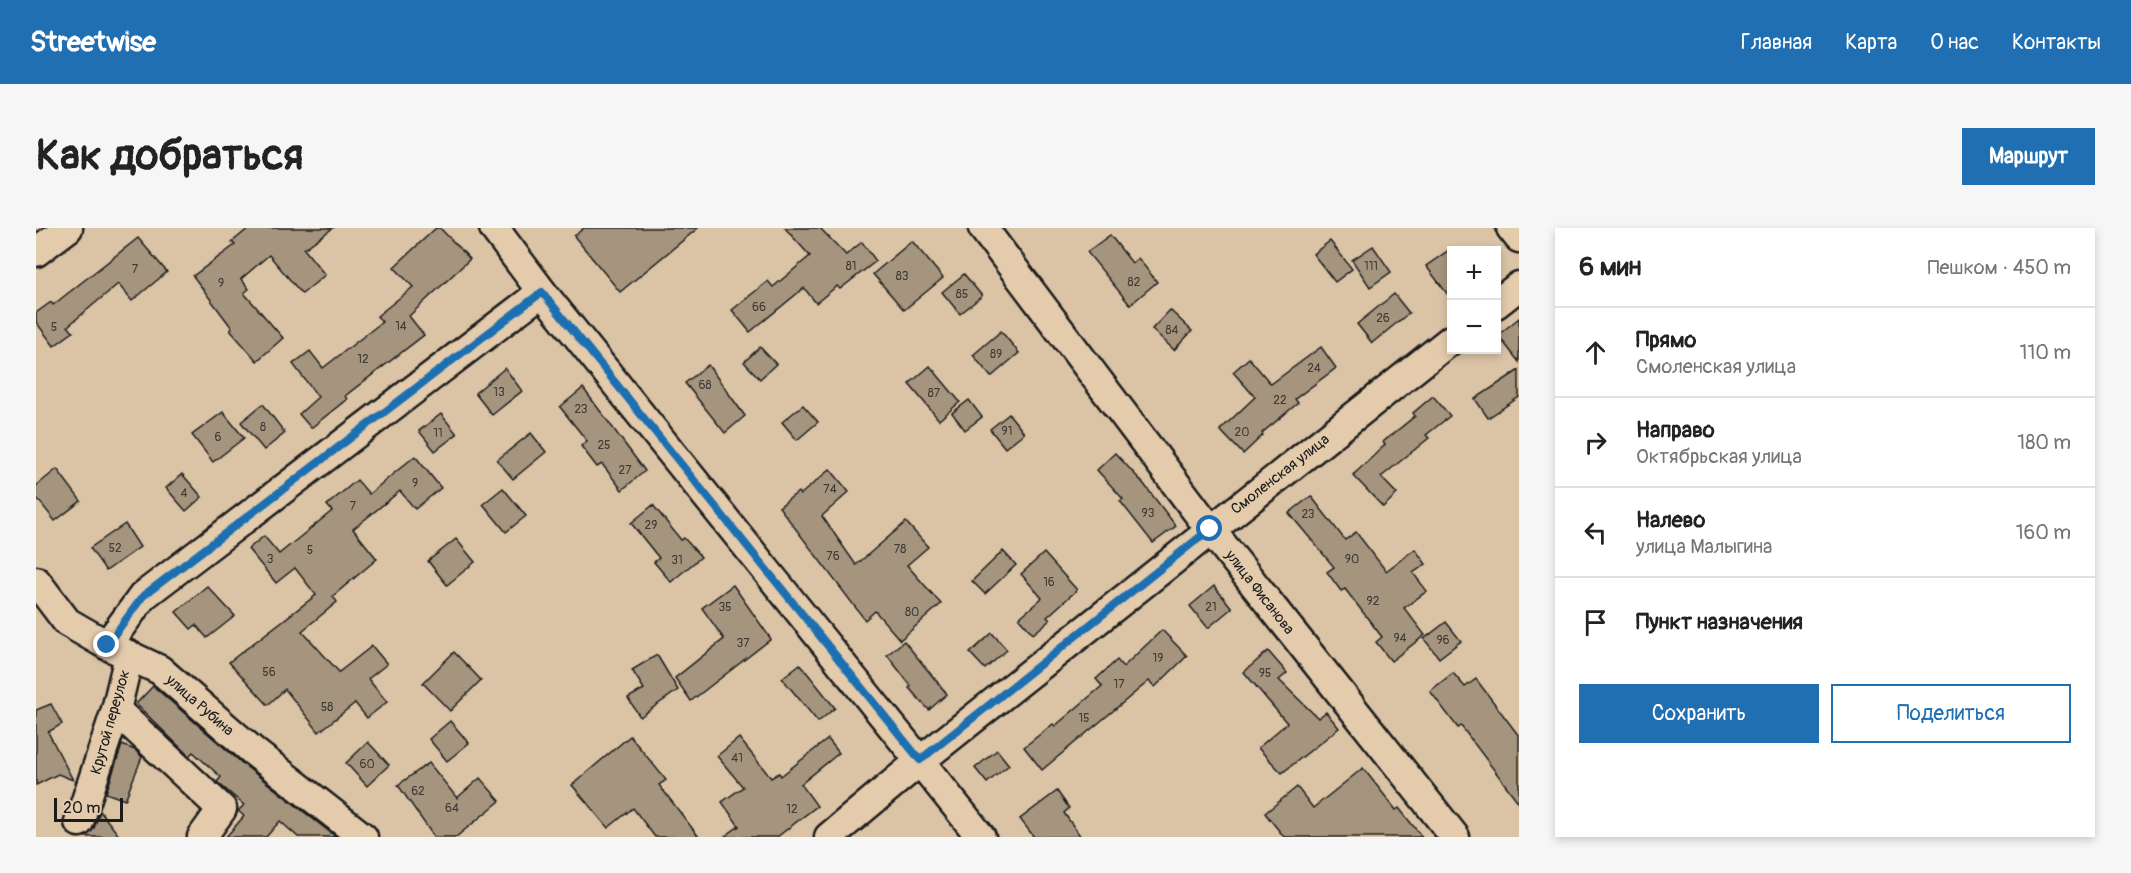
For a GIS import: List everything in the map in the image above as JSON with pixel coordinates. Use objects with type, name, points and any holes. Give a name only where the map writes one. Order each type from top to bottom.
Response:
[{"type":"street","points":[[36,252],[68,228]]},
{"type":"street","points":[[494,228],[542,292],[981,837]]},
{"type":"street","name":"улица Фисанова","points":[[983,228],[1210,529],[1455,837]]},
{"type":"street","points":[[1511,228],[1519,238]]},
{"type":"street","points":[[1501,301],[1519,286]]},
{"type":"street","points":[[118,650],[143,596],[542,292]]},
{"type":"street","name":"Смоленская улица","points":[[830,837],[920,760],[1447,343]]},
{"type":"street","name":"улица Рубина","points":[[36,581],[67,622],[160,670],[254,752],[363,837]]},
{"type":"street","name":"Крутой переулок","points":[[79,822],[117,710],[118,650]]},
{"type":"street","points":[[117,710],[222,809],[202,837]]},
{"type":"building","points":[[249,228],[333,228],[304,249],[325,275],[302,294],[269,255],[241,279],[249,289],[244,293],[283,338],[257,361],[230,330],[232,328],[193,276],[235,245],[232,242]]},
{"type":"building","points":[[436,228],[440,228],[470,259],[409,316],[424,335],[345,396],[347,399],[311,428],[299,414],[318,397],[293,364],[310,351],[323,368],[382,322],[377,316],[413,287],[394,267]]},
{"type":"building","points":[[584,228],[698,228],[620,292],[574,236]]},
{"type":"building","points":[[785,228],[820,228],[846,255],[862,242],[876,261],[840,289],[837,286],[816,303],[804,288],[750,332],[732,310],[768,281],[773,287],[810,256]]},
{"type":"building","points":[[1110,235],[1132,263],[1138,258],[1157,282],[1130,305],[1087,252]]},
{"type":"building","points":[[138,238],[167,272],[132,301],[118,284],[68,326],[73,332],[54,346],[36,322],[36,313],[51,302],[53,305]]},
{"type":"building","points":[[912,241],[943,278],[904,310],[873,274]]},
{"type":"building","points":[[1330,241],[1352,269],[1335,282],[1313,254]]},
{"type":"building","points":[[1373,246],[1391,272],[1370,287],[1352,260]]},
{"type":"building","points":[[1447,251],[1447,293],[1426,266]]},
{"type":"building","points":[[964,274],[982,296],[960,314],[942,292]]},
{"type":"building","points":[[1394,294],[1409,313],[1372,343],[1357,324]]},
{"type":"building","points":[[1170,310],[1192,331],[1174,350],[1152,329]]},
{"type":"building","points":[[1519,318],[1519,362],[1501,339],[1501,333]]},
{"type":"building","points":[[1001,331],[1019,353],[991,377],[973,355]]},
{"type":"building","points":[[760,347],[776,364],[760,379],[744,362]]},
{"type":"building","points":[[1321,347],[1336,368],[1295,399],[1298,403],[1262,433],[1263,435],[1243,454],[1220,430],[1255,397],[1233,372],[1249,358],[1271,384]]},
{"type":"building","points":[[708,365],[745,416],[725,433],[685,383]]},
{"type":"building","points":[[930,366],[960,402],[939,420],[909,384]]},
{"type":"building","points":[[505,368],[522,391],[492,415],[475,393]]},
{"type":"building","points":[[1519,370],[1519,397],[1488,418],[1475,399]]},
{"type":"building","points":[[583,388],[645,471],[622,490],[602,464],[597,467],[581,446],[587,441],[560,407]]},
{"type":"building","points":[[1433,396],[1450,416],[1426,435],[1429,438],[1381,477],[1397,494],[1383,507],[1353,475],[1385,445],[1383,442],[1415,416],[1413,413]]},
{"type":"building","points":[[969,400],[982,417],[965,430],[952,413]]},
{"type":"building","points":[[263,404],[285,433],[264,450],[241,422]]},
{"type":"building","points":[[803,405],[818,422],[797,440],[782,422]]},
{"type":"building","points":[[223,412],[244,438],[213,462],[192,435]]},
{"type":"building","points":[[441,414],[457,434],[435,451],[419,431]]},
{"type":"building","points":[[1009,414],[1024,433],[1005,448],[990,429]]},
{"type":"building","points":[[531,433],[546,452],[513,479],[497,460]]},
{"type":"building","points":[[1115,453],[1143,483],[1176,526],[1153,543],[1120,501],[1123,499],[1097,470]]},
{"type":"building","points":[[415,456],[441,488],[415,509],[400,491],[353,529],[377,559],[333,596],[337,602],[302,631],[339,672],[372,646],[387,664],[368,679],[387,702],[367,718],[355,703],[319,732],[285,689],[268,705],[229,662],[316,595],[295,568],[276,583],[248,549],[264,536],[279,554],[332,511],[327,505],[357,480],[369,494]]},
{"type":"building","points":[[57,469],[81,501],[55,521],[36,497],[36,486]]},
{"type":"building","points":[[830,469],[849,492],[822,516],[856,565],[906,522],[928,547],[907,565],[941,604],[900,640],[875,611],[865,620],[779,507],[798,492],[800,495]]},
{"type":"building","points":[[182,474],[202,497],[186,511],[166,488]]},
{"type":"building","points":[[503,488],[526,516],[506,532],[483,504]]},
{"type":"building","points":[[1311,496],[1345,540],[1356,532],[1386,571],[1415,549],[1426,564],[1413,573],[1427,591],[1404,608],[1425,635],[1391,661],[1376,642],[1382,637],[1345,589],[1341,591],[1327,572],[1334,567],[1289,513]]},
{"type":"building","points":[[653,505],[681,540],[684,538],[701,557],[671,582],[654,562],[659,558],[631,523]]},
{"type":"building","points":[[125,524],[140,547],[106,571],[90,548]]},
{"type":"building","points":[[456,539],[475,562],[447,585],[428,561]]},
{"type":"building","points":[[1003,551],[1016,565],[985,594],[972,581]]},
{"type":"building","points":[[1044,553],[1077,590],[1047,617],[1050,620],[1033,634],[1019,618],[1042,598],[1021,574]]},
{"type":"building","points":[[733,585],[771,639],[691,701],[675,678],[724,639],[702,608]]},
{"type":"building","points":[[207,586],[235,616],[207,638],[196,625],[191,629],[176,612]]},
{"type":"building","points":[[1214,586],[1232,608],[1208,628],[1190,606]]},
{"type":"building","points":[[1446,622],[1461,641],[1439,658],[1424,639]]},
{"type":"building","points":[[1162,630],[1187,656],[1155,687],[1149,681],[1042,770],[1024,747],[1053,724],[1055,726],[1102,686],[1096,679],[1117,660],[1123,667]]},
{"type":"building","points":[[992,633],[1007,650],[985,669],[970,653]]},
{"type":"building","points":[[904,641],[947,694],[929,710],[909,688],[911,686],[887,655]]},
{"type":"building","points":[[1268,651],[1287,673],[1279,680],[1318,718],[1326,712],[1339,728],[1282,773],[1258,748],[1287,723],[1244,672]]},
{"type":"building","points":[[454,652],[481,680],[450,711],[423,683]]},
{"type":"building","points":[[657,655],[678,690],[640,717],[628,698],[644,689],[632,670]]},
{"type":"building","points":[[800,664],[835,708],[818,722],[782,678]]},
{"type":"building","points":[[1453,673],[1465,687],[1476,679],[1519,736],[1519,803],[1461,726],[1458,728],[1430,691]]},
{"type":"building","points":[[153,686],[243,764],[336,837],[298,837],[280,821],[266,837],[226,837],[244,816],[238,811],[244,805],[217,782],[221,777],[193,752],[189,756],[136,704]]},
{"type":"building","points":[[51,704],[62,724],[48,732],[73,780],[58,774],[36,785],[36,710]]},
{"type":"building","points":[[450,721],[469,743],[447,761],[429,739]]},
{"type":"building","points":[[630,736],[666,780],[659,785],[699,837],[655,837],[633,808],[608,828],[572,785]]},
{"type":"building","points":[[739,738],[771,778],[779,773],[781,776],[828,739],[839,753],[801,784],[817,806],[777,837],[724,837],[739,826],[722,802],[743,787],[717,756]]},
{"type":"building","points":[[368,742],[389,765],[367,786],[346,763]]},
{"type":"building","points":[[122,745],[135,750],[142,757],[125,800],[106,793]]},
{"type":"building","points":[[997,750],[1009,765],[987,783],[975,768]]},
{"type":"building","points":[[429,763],[457,798],[480,778],[500,801],[456,837],[434,837],[398,785]]},
{"type":"building","points":[[1363,768],[1396,810],[1399,808],[1422,837],[1284,837],[1265,813],[1297,787],[1313,808]]},
{"type":"building","points":[[1057,791],[1069,808],[1064,813],[1081,837],[1034,837],[1020,819]]},
{"type":"building","points":[[100,811],[120,837],[86,837],[94,828]]},
{"type":"route","points":[[107,645],[143,596],[542,292],[920,760],[1210,529]]}]
